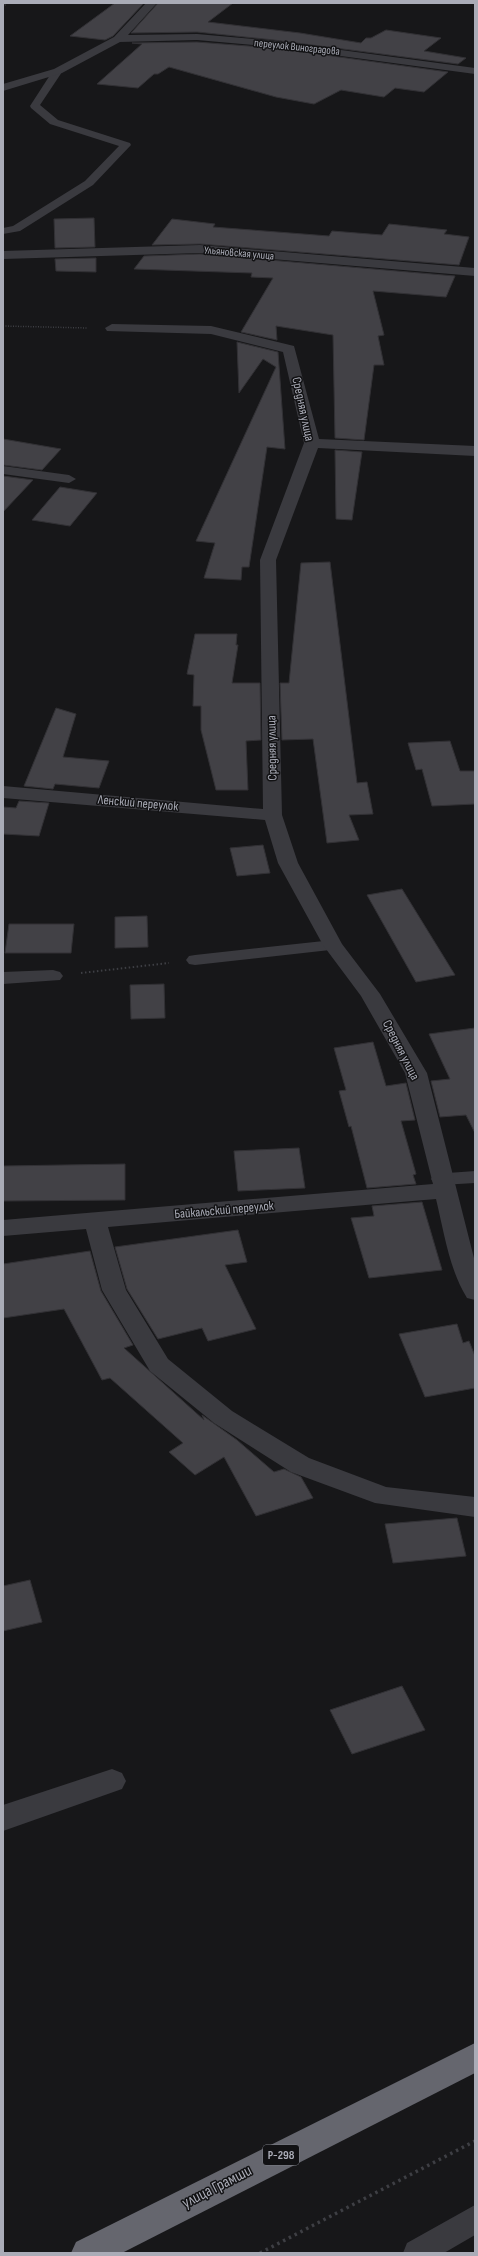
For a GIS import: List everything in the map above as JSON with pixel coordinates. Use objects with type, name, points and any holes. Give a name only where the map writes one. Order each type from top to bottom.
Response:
[{"type":"highway","name":"улица Грамши","points":[[88,2253],[475,2056]]},
{"type":"street","points":[[3,88],[57,72],[118,38],[152,3]]},
{"type":"street","name":"переулок Виноградова","points":[[118,38],[197,37],[274,44],[475,71]]},
{"type":"street","name":"Ульяновская улица","points":[[3,255],[200,249],[475,272]]},
{"type":"street","name":"Средняя улица","points":[[112,328],[211,330],[290,349],[312,443],[268,560],[273,815],[288,863],[333,945],[370,994],[416,1073],[463,1262],[475,1292]]},
{"type":"street","points":[[312,443],[475,451]]},
{"type":"street","name":"Ленский переулок","points":[[3,792],[273,815]]},
{"type":"street","points":[[3,978],[53,976]]},
{"type":"street","name":"Байкальский переулок","points":[[3,1228],[95,1221],[443,1185]]},
{"type":"street","points":[[95,1221],[114,1290],[159,1365],[223,1417],[300,1465],[384,1496],[475,1507]]},
{"type":"street","points":[[3,1819],[10,1814],[112,1781]]},
{"type":"lane","points":[[3,231],[16,229],[89,183],[126,145],[54,122],[35,106],[57,72]]},
{"type":"lane","points":[[3,470],[69,479]]},
{"type":"lane","points":[[195,960],[333,945]]},
{"type":"lane","points":[[443,1185],[475,1177]]},
{"type":"lane","points":[[417,2253],[475,2219]]},
{"type":"path","points":[[3,6],[7,3]]},
{"type":"path","points":[[3,326],[112,328]]},
{"type":"path","points":[[53,976],[195,960]]},
{"type":"path","points":[[260,2253],[475,2141]]},
{"type":"building","points":[[115,3],[144,3],[113,36],[105,40],[70,36]]},
{"type":"building","points":[[158,3],[233,3],[208,22],[300,33],[361,43],[366,38],[371,38],[386,30],[441,38],[424,51],[466,58],[458,64],[274,40],[197,32],[131,33]]},
{"type":"building","points":[[197,42],[274,48],[448,72],[424,92],[395,88],[384,97],[341,90],[314,104],[276,97],[169,67],[158,74],[154,74],[138,88],[97,84],[142,44],[132,43]]},
{"type":"building","points":[[94,218],[95,247],[55,248],[54,219]]},
{"type":"building","points":[[172,219],[215,224],[213,227],[329,236],[332,231],[382,235],[389,224],[447,230],[444,234],[469,237],[459,265],[200,244],[152,245]]},
{"type":"building","points":[[200,254],[455,276],[446,297],[373,291],[384,335],[378,336],[384,365],[374,365],[364,440],[335,438],[333,335],[276,326],[277,340],[241,332],[273,278],[251,277],[252,273],[134,269],[144,256]]},
{"type":"building","points":[[96,258],[96,272],[56,271],[55,259]]},
{"type":"building","points":[[237,342],[278,352],[285,449],[267,447],[249,567],[242,567],[241,580],[204,578],[215,543],[196,541],[276,367],[263,359],[239,393]]},
{"type":"building","points":[[3,439],[61,449],[42,470],[3,465]]},
{"type":"building","points":[[335,450],[362,452],[352,520],[336,519]]},
{"type":"building","points":[[3,476],[33,480],[3,512]]},
{"type":"building","points":[[60,487],[97,493],[70,526],[32,520]]},
{"type":"building","points":[[330,562],[357,783],[367,782],[373,814],[349,815],[359,840],[327,843],[313,739],[282,740],[280,683],[289,683],[301,563]]},
{"type":"building","points":[[195,634],[237,634],[236,645],[238,645],[232,683],[260,683],[261,740],[246,741],[248,790],[216,790],[201,730],[201,706],[193,706],[194,675],[187,674]]},
{"type":"building","points":[[56,708],[76,714],[63,757],[109,761],[99,788],[55,784],[53,789],[24,786]]},
{"type":"building","points":[[450,741],[460,771],[475,771],[475,804],[432,806],[422,769],[416,770],[408,743]]},
{"type":"building","points":[[19,801],[49,803],[39,836],[3,834],[3,807],[16,808]]},
{"type":"building","points":[[263,845],[270,873],[237,876],[230,848]]},
{"type":"building","points":[[402,889],[455,975],[416,982],[367,895]]},
{"type":"building","points":[[147,916],[148,947],[115,948],[115,917]]},
{"type":"building","points":[[9,924],[74,924],[71,953],[5,953]]},
{"type":"building","points":[[164,984],[165,1018],[131,1019],[130,985]]},
{"type":"building","points":[[475,1028],[475,1133],[466,1115],[440,1117],[431,1081],[450,1079],[429,1034]]},
{"type":"building","points":[[373,1042],[386,1086],[406,1083],[415,1120],[401,1121],[416,1174],[413,1175],[416,1184],[367,1188],[351,1126],[349,1127],[339,1091],[346,1090],[334,1048]]},
{"type":"building","points":[[299,1148],[305,1188],[238,1191],[234,1151]]},
{"type":"building","points":[[125,1164],[125,1200],[3,1201],[3,1166]]},
{"type":"building","points":[[422,1202],[442,1270],[369,1278],[351,1218],[374,1216],[372,1206]]},
{"type":"building","points":[[238,1230],[247,1262],[225,1265],[256,1329],[208,1341],[202,1328],[158,1339],[127,1289],[115,1247]]},
{"type":"building","points":[[90,1251],[101,1291],[133,1345],[124,1348],[204,1420],[202,1415],[237,1440],[274,1472],[284,1469],[301,1477],[313,1498],[256,1516],[224,1457],[195,1475],[169,1452],[183,1443],[110,1378],[102,1380],[64,1309],[3,1318],[3,1264]]},
{"type":"building","points":[[457,1324],[463,1343],[469,1341],[475,1356],[475,1388],[425,1397],[399,1334]]},
{"type":"building","points":[[457,1518],[466,1556],[393,1563],[385,1524]]},
{"type":"building","points":[[30,1580],[42,1622],[3,1631],[3,1586]]},
{"type":"building","points":[[402,1686],[425,1730],[352,1754],[330,1710]]}]
